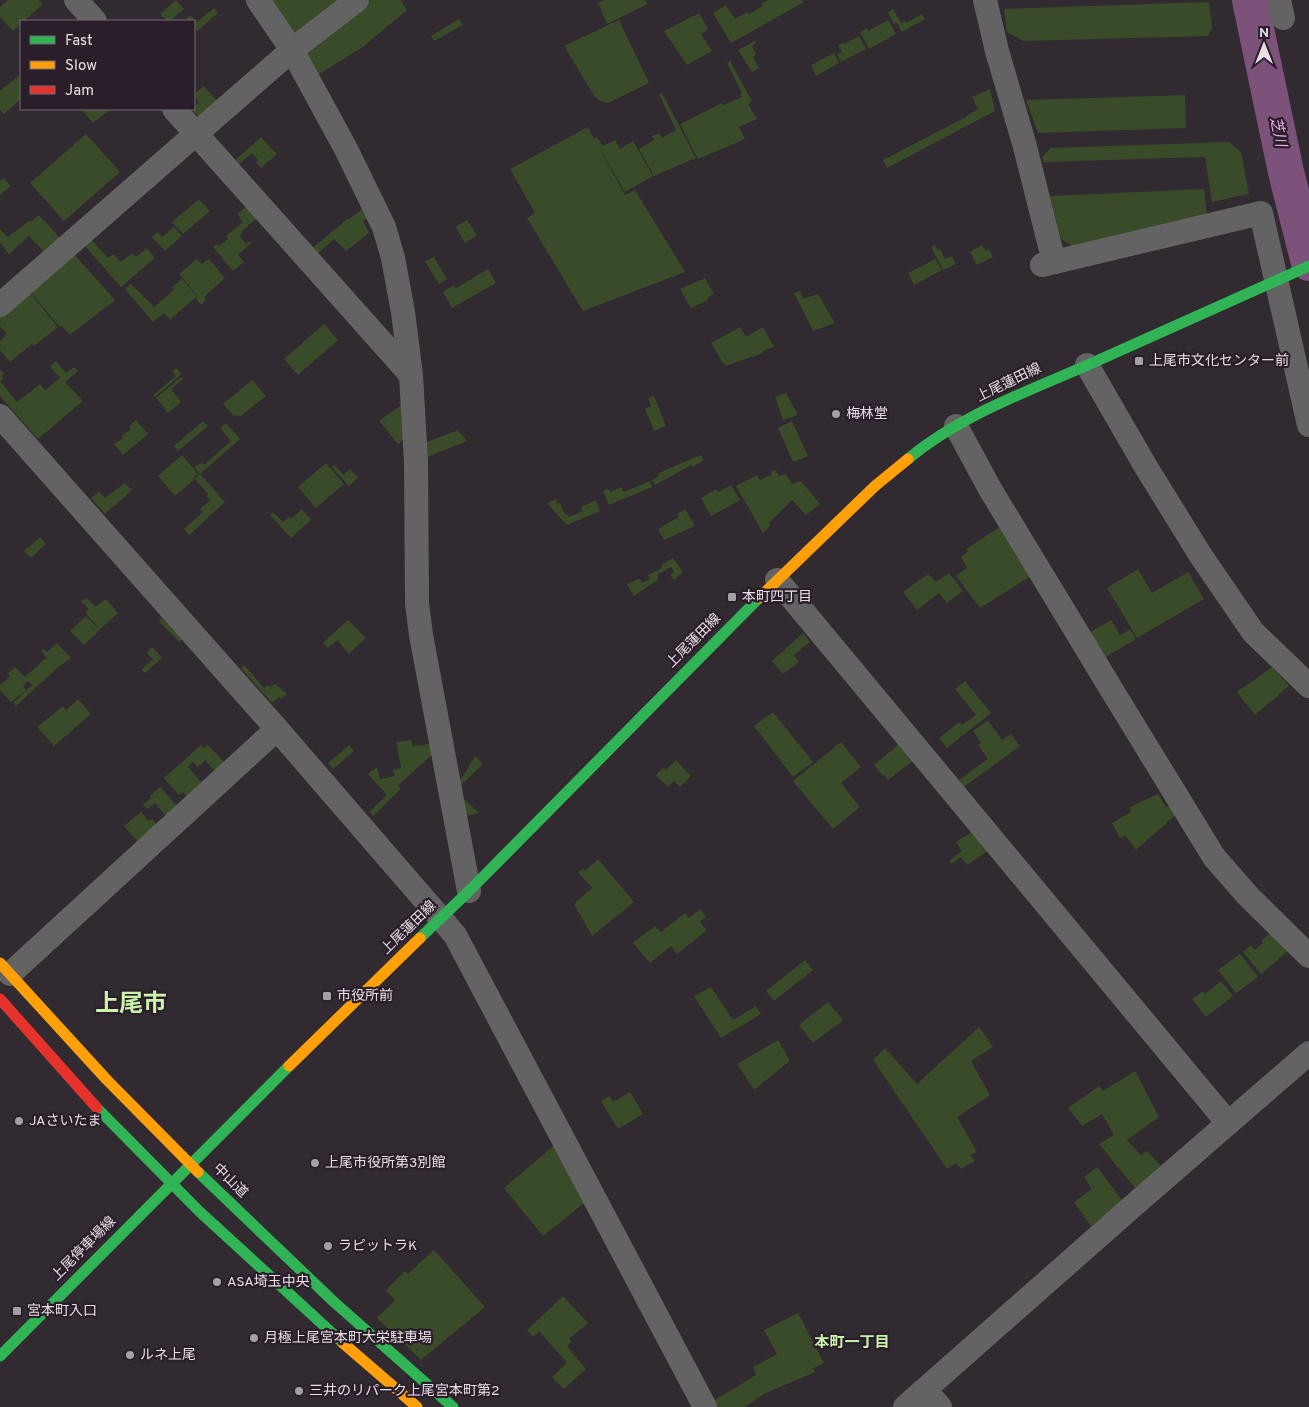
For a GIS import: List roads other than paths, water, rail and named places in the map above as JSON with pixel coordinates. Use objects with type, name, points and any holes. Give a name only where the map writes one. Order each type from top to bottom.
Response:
[{"type":"main road","name":"上尾蓮田線","points":[[190,1164],[349,1006],[469,891],[777,580],[875,486],[911,456],[956,426],[1031,388],[1309,266]]},
{"type":"main road","name":"中山道","points":[[5,968],[104,1078],[190,1164],[326,1293],[454,1407]]},
{"type":"main road","points":[[0,1000],[86,1096],[170,1184],[309,1314],[417,1407]]},
{"type":"main road","name":"上尾停車場線","points":[[0,1356],[190,1164]]},
{"type":"street","points":[[76,0],[95,20]]},
{"type":"street","points":[[258,0],[292,50],[346,149],[384,227],[393,258],[402,302],[412,375],[416,462],[418,611],[469,891]]},
{"type":"street","points":[[0,305],[292,50],[357,0]]},
{"type":"street","points":[[985,0],[997,51],[1024,142],[1048,264],[1261,213],[1282,278],[1309,425]]},
{"type":"street","points":[[175,110],[412,375]]},
{"type":"street","points":[[1087,365],[1146,467],[1201,556],[1253,632],[1309,686]]},
{"type":"street","points":[[0,416],[455,935],[705,1407]]},
{"type":"street","points":[[956,426],[990,489],[1214,857],[1248,896],[1309,956]]},
{"type":"street","points":[[777,580],[1228,1122]]},
{"type":"street","points":[[5,968],[276,729]]},
{"type":"street","points":[[905,1407],[932,1398],[1228,1122],[1309,1053]]},
{"type":"waterway","name":"芝川","points":[[1250,0],[1286,172],[1309,263]]},
{"type":"place","name":"上尾市文化センター前","points":[[1139,361]]},
{"type":"place","name":"梅林堂","points":[[836,414]]},
{"type":"place","name":"本町四丁目","points":[[732,597]]},
{"type":"place","name":"市役所前","points":[[327,996]]},
{"type":"place","name":"JAさいたま","points":[[19,1121]]},
{"type":"place","name":"上尾市役所第3別館","points":[[315,1163]]},
{"type":"place","name":"ラピットラK","points":[[328,1246]]},
{"type":"place","name":"ASA埼玉中央","points":[[217,1282]]},
{"type":"place","name":"宮本町入口","points":[[17,1311]]},
{"type":"place","name":"月極上尾宮本町大栄駐車場","points":[[254,1338]]},
{"type":"place","name":"ルネ上尾","points":[[130,1355]]},
{"type":"place","name":"三井のリパーク上尾宮本町第2","points":[[299,1391]]},
{"type":"district","name":"上尾市","points":[[131,1005]]},
{"type":"district","name":"本町一丁目","points":[[852,1343]]}]
